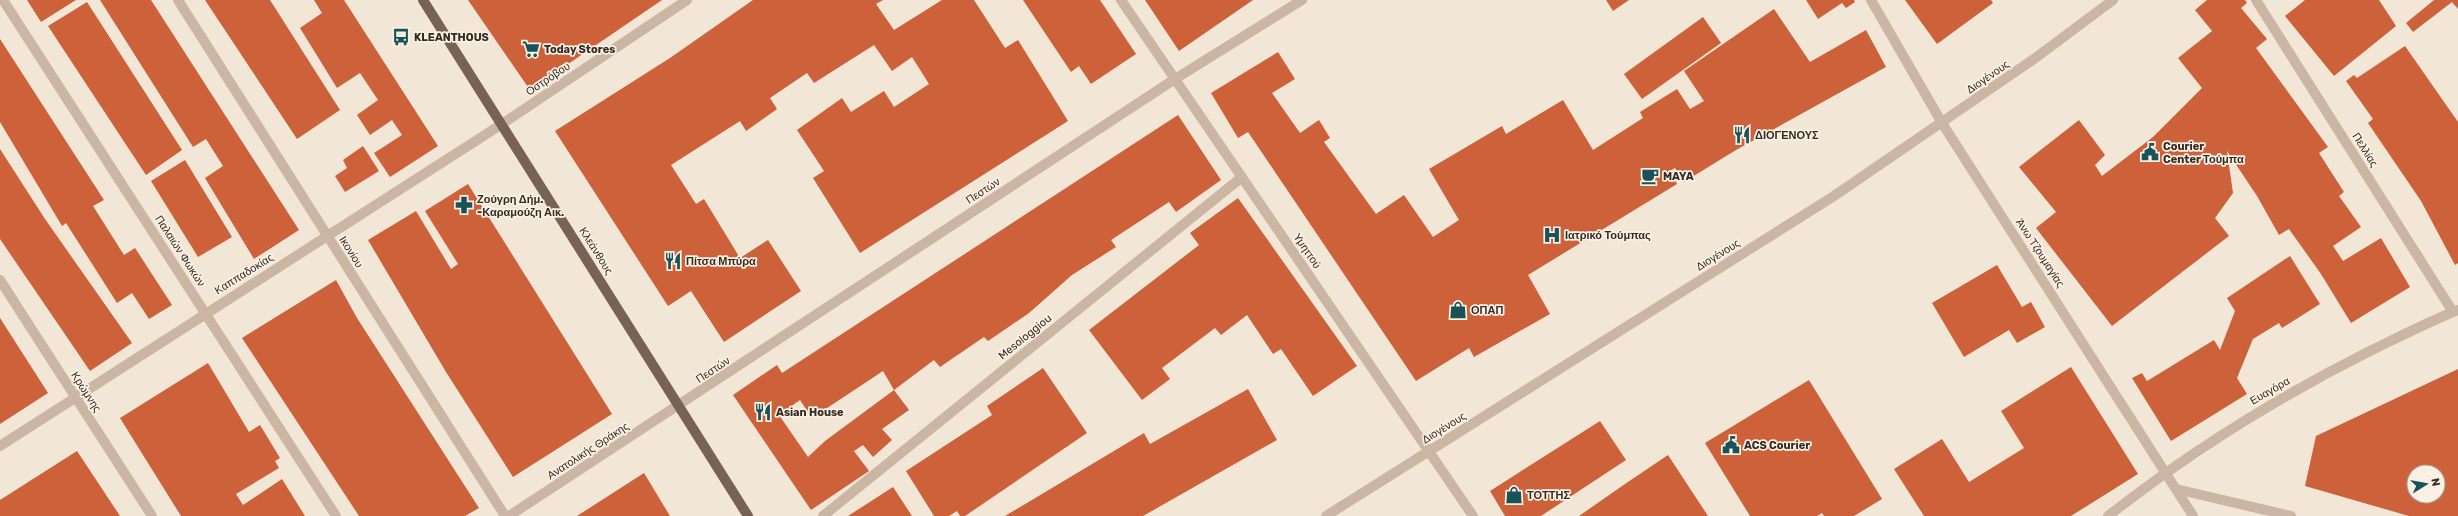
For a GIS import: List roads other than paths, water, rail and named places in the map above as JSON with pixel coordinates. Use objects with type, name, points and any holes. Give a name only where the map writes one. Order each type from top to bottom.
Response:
[{"type":"main road","name":"Κλεάνθους","points":[[423,0],[748,516]]},
{"type":"street","name":"Παλαιών Φωκών","points":[[3,0],[336,516]]},
{"type":"street","name":"Ικονίου","points":[[178,0],[505,516]]},
{"type":"street","name":"Οστρόβου","points":[[502,124],[687,0]]},
{"type":"street","name":"Υμηττού","points":[[1121,0],[1473,516]]},
{"type":"street","name":"Πεστών","points":[[679,406],[1175,79],[1302,0]]},
{"type":"street","name":"Άνω Τζουμαγίας","points":[[1871,0],[1942,123],[2193,516]]},
{"type":"street","name":"Διογένους","points":[[1326,516],[1430,452],[1834,196],[2069,34],[2112,0]]},
{"type":"street","name":"Πελλίας","points":[[2256,0],[2456,311]]},
{"type":"street","name":"Καππαδοκίας","points":[[0,446],[205,313],[502,124]]},
{"type":"street","name":"Mesologgiou","points":[[823,516],[1242,177]]},
{"type":"street","name":"Κρώμνης","points":[[0,280],[152,516]]},
{"type":"street","name":"Ευαγόρα","points":[[2108,516],[2165,471],[2229,429],[2295,390],[2456,311]]},
{"type":"street","name":"Ανατολικής Θράκης","points":[[509,516],[679,406]]},
{"type":"street","points":[[2176,489],[2291,516]]},
{"type":"place","name":"KLEANTHOUS","points":[[401,37]]},
{"type":"place","name":"Today Stores","points":[[531,49]]},
{"type":"place","name":"ΔΙΟΓΕΝΟΥΣ","points":[[1742,135]]},
{"type":"place","name":"Courier Center Τούμπα","points":[[2150,152]]},
{"type":"place","name":"MAYA","points":[[1650,176]]},
{"type":"place","name":"Ζούγρη Δήμ. -Καραμούζη Αικ.","points":[[464,205]]},
{"type":"place","name":"Ιατρικό Τούμπας","points":[[1552,235]]},
{"type":"place","name":"Πίτσα Μπύρα","points":[[673,261]]},
{"type":"place","name":"ΟΠΑΠ","points":[[1458,310]]},
{"type":"place","name":"Asian House","points":[[763,412]]},
{"type":"place","name":"ACS Courier","points":[[1731,445]]},
{"type":"place","name":"ΤΟΤΤΗΣ","points":[[1514,495]]}]
